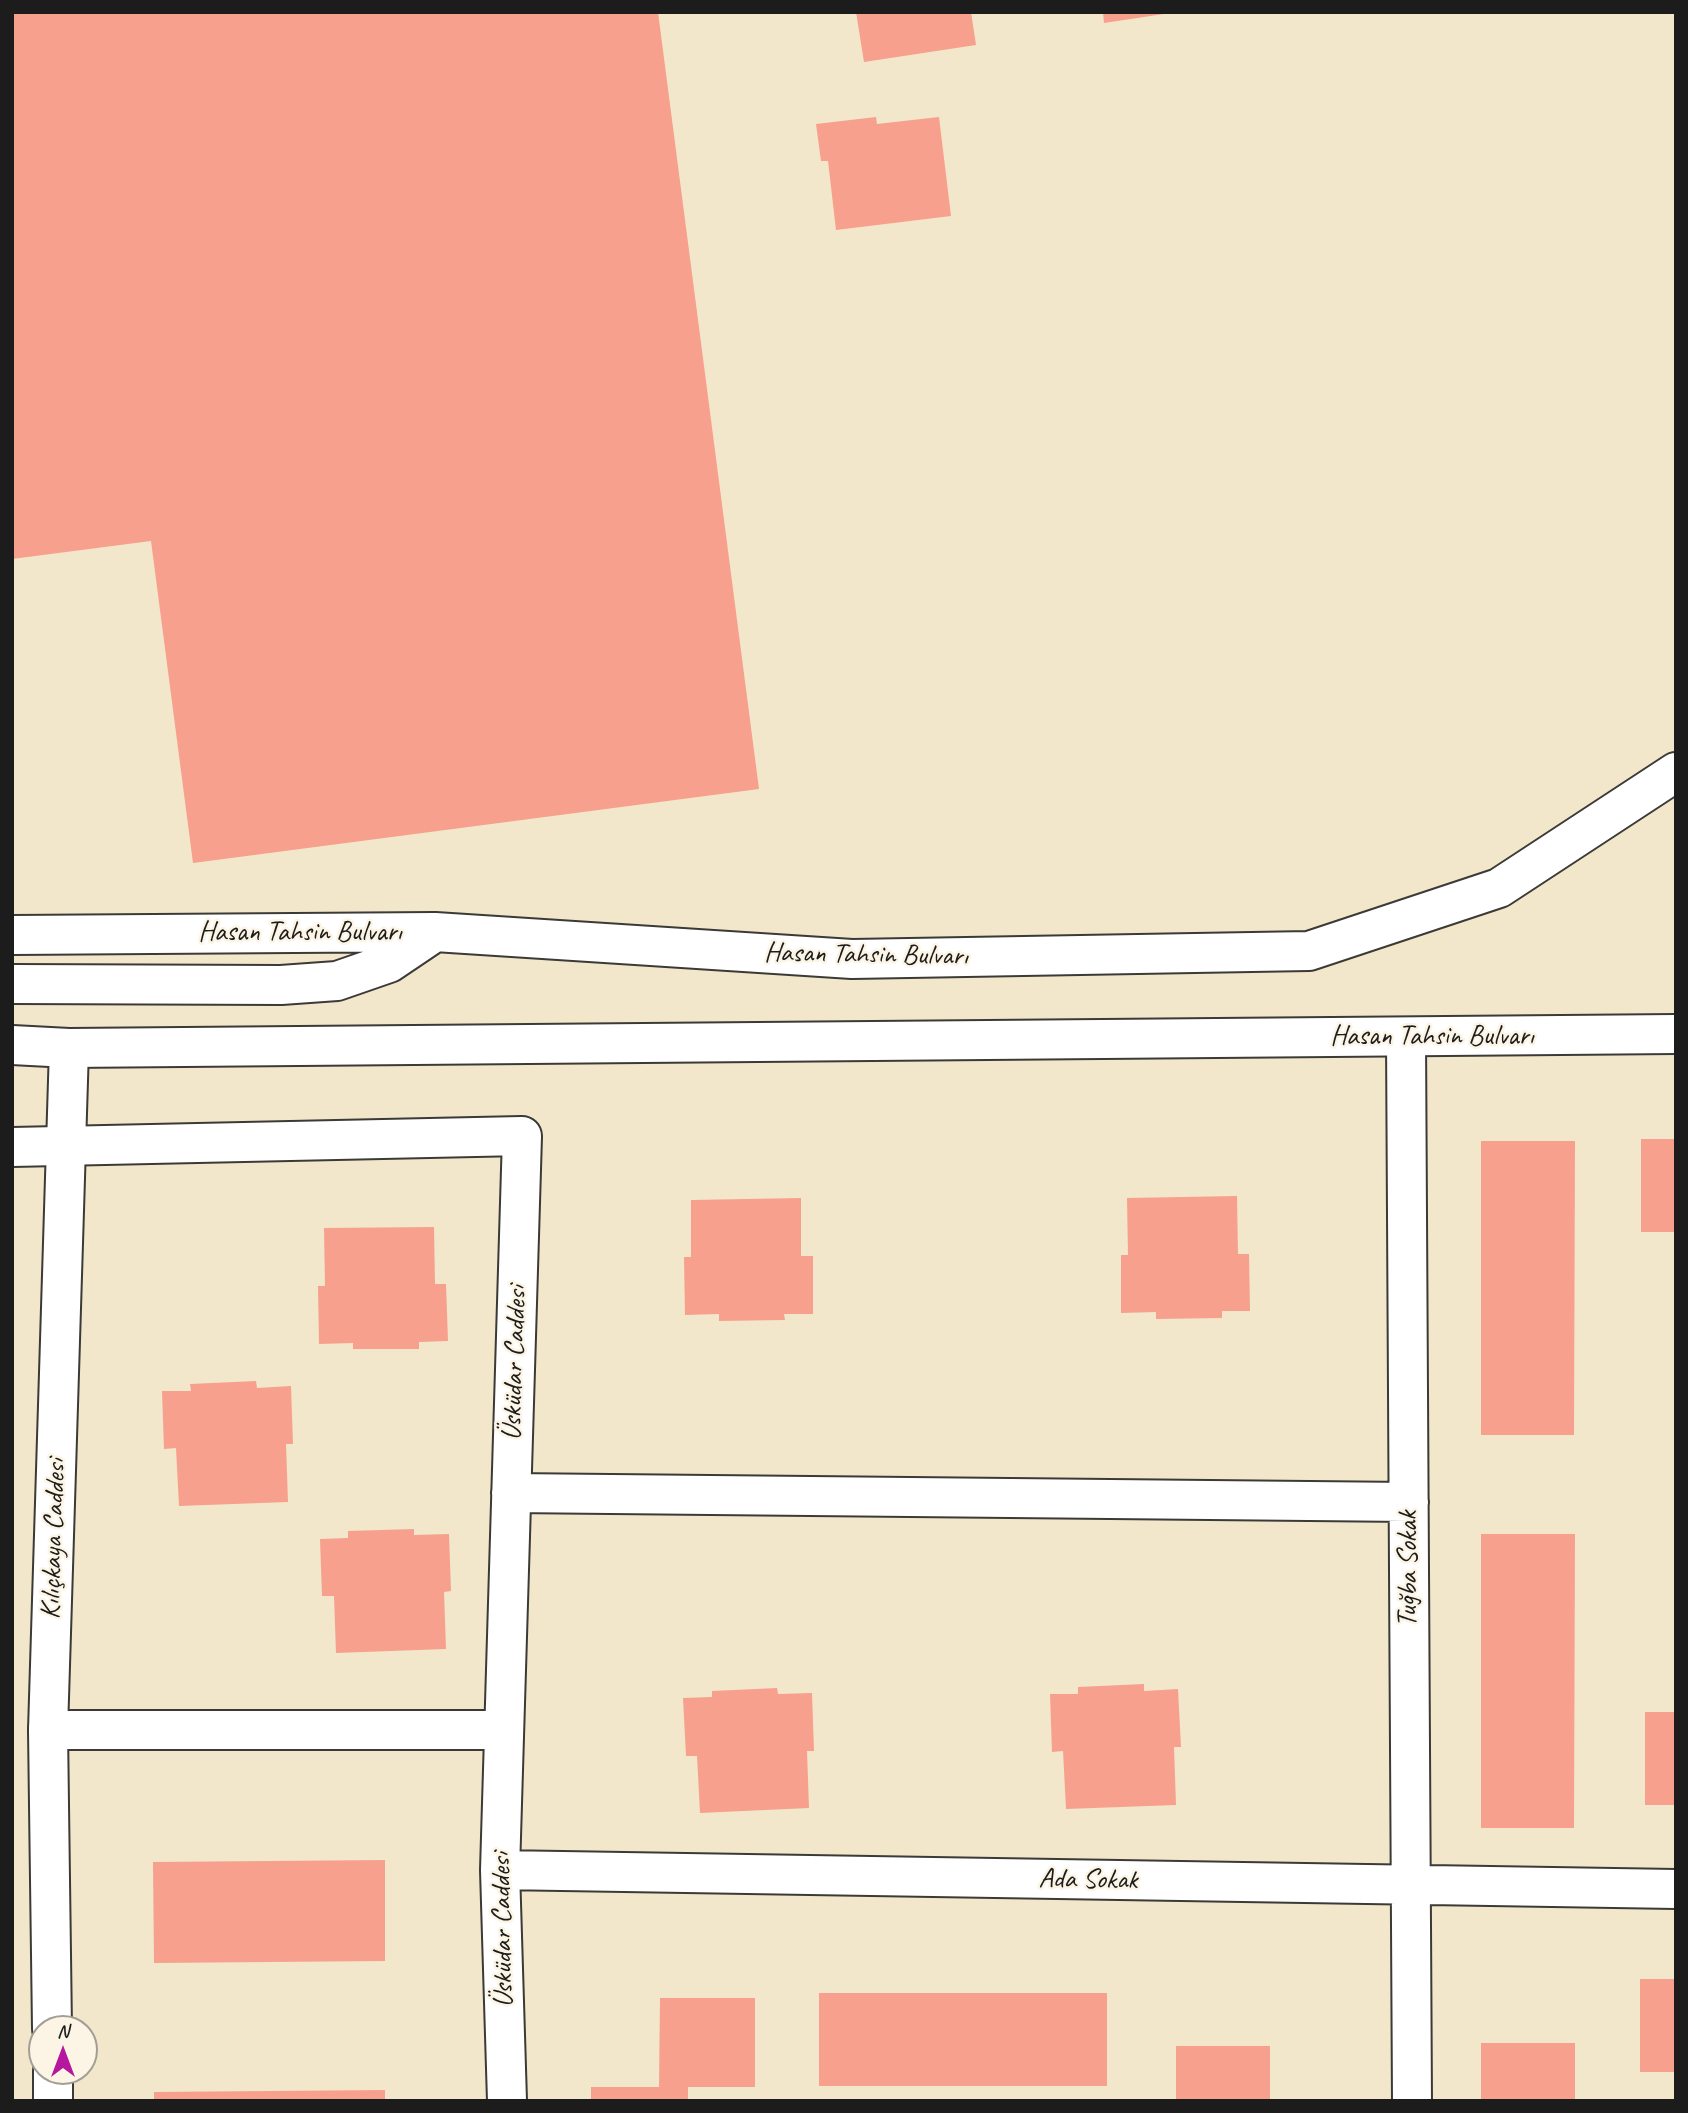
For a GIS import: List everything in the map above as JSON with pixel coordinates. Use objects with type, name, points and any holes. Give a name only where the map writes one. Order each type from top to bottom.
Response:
[{"type":"street","name":"Hasan Tahsin Bulvarı","points":[[12,935],[435,932],[852,959],[1308,951],[1499,888],[1676,772]]},
{"type":"street","points":[[12,984],[281,985],[337,981],[389,963],[435,932]]},
{"type":"street","name":"Hasan Tahsin Bulvarı","points":[[12,1045],[69,1048],[1676,1034]]},
{"type":"street","name":"Tuğba Sokak","points":[[1406,1037],[1412,2101]]},
{"type":"street","name":"Kılıçkaya Caddesi","points":[[52,2015],[48,1730],[69,1048]]},
{"type":"street","name":"Üsküdar Caddesi","points":[[12,1147],[522,1136],[500,1870],[507,2101]]},
{"type":"street","points":[[511,1493],[1409,1502]]},
{"type":"street","points":[[48,1730],[504,1730]]},
{"type":"street","name":"Ada Sokak","points":[[500,1870],[1676,1889]]},
{"type":"building","points":[[12,12],[658,12],[759,789],[193,863],[151,541],[12,559]]},
{"type":"building","points":[[856,12],[971,12],[976,45],[864,62]]},
{"type":"building","points":[[1103,12],[1164,12],[1164,14],[1104,23]]},
{"type":"building","points":[[876,117],[877,124],[939,117],[951,216],[836,230],[828,161],[821,161],[816,124]]},
{"type":"building","points":[[1641,1139],[1676,1139],[1676,1232],[1641,1232]]},
{"type":"building","points":[[1481,1141],[1575,1141],[1574,1435],[1481,1435]]},
{"type":"building","points":[[1237,1196],[1238,1254],[1249,1254],[1250,1311],[1222,1311],[1222,1318],[1156,1319],[1156,1312],[1121,1313],[1121,1255],[1128,1255],[1127,1198]]},
{"type":"building","points":[[801,1198],[801,1256],[813,1256],[813,1314],[784,1314],[785,1320],[719,1321],[719,1314],[685,1315],[684,1257],[691,1257],[691,1200]]},
{"type":"building","points":[[434,1227],[435,1284],[446,1284],[448,1341],[419,1342],[419,1349],[353,1349],[353,1343],[319,1344],[318,1286],[325,1286],[324,1228]]},
{"type":"building","points":[[256,1381],[257,1388],[291,1386],[293,1444],[286,1444],[288,1502],[179,1506],[176,1448],[164,1449],[162,1391],[191,1391],[190,1384]]},
{"type":"building","points":[[414,1529],[414,1535],[449,1534],[451,1591],[444,1592],[446,1649],[336,1653],[334,1596],[322,1596],[320,1539],[348,1538],[348,1531]]},
{"type":"building","points":[[1481,1534],[1575,1534],[1574,1828],[1481,1828]]},
{"type":"building","points":[[1144,1684],[1144,1691],[1178,1689],[1181,1747],[1174,1747],[1176,1805],[1066,1809],[1063,1751],[1052,1752],[1050,1694],[1078,1694],[1078,1687]]},
{"type":"building","points":[[777,1688],[778,1694],[812,1693],[814,1751],[807,1751],[809,1808],[700,1813],[697,1756],[686,1756],[683,1698],[712,1697],[712,1691]]},
{"type":"building","points":[[1645,1712],[1676,1712],[1676,1805],[1645,1805]]},
{"type":"building","points":[[385,1860],[385,1961],[154,1963],[153,1862]]},
{"type":"building","points":[[1640,1979],[1676,1979],[1676,2072],[1640,2072]]},
{"type":"building","points":[[819,1993],[1107,1993],[1107,2086],[819,2086]]},
{"type":"building","points":[[660,1998],[755,1998],[755,2087],[688,2087],[688,2101],[591,2101],[591,2087],[659,2087]]},
{"type":"building","points":[[1481,2043],[1575,2043],[1575,2101],[1481,2101]]},
{"type":"building","points":[[1176,2046],[1270,2046],[1270,2101],[1176,2101]]},
{"type":"building","points":[[385,2090],[385,2101],[154,2101],[154,2092]]}]
